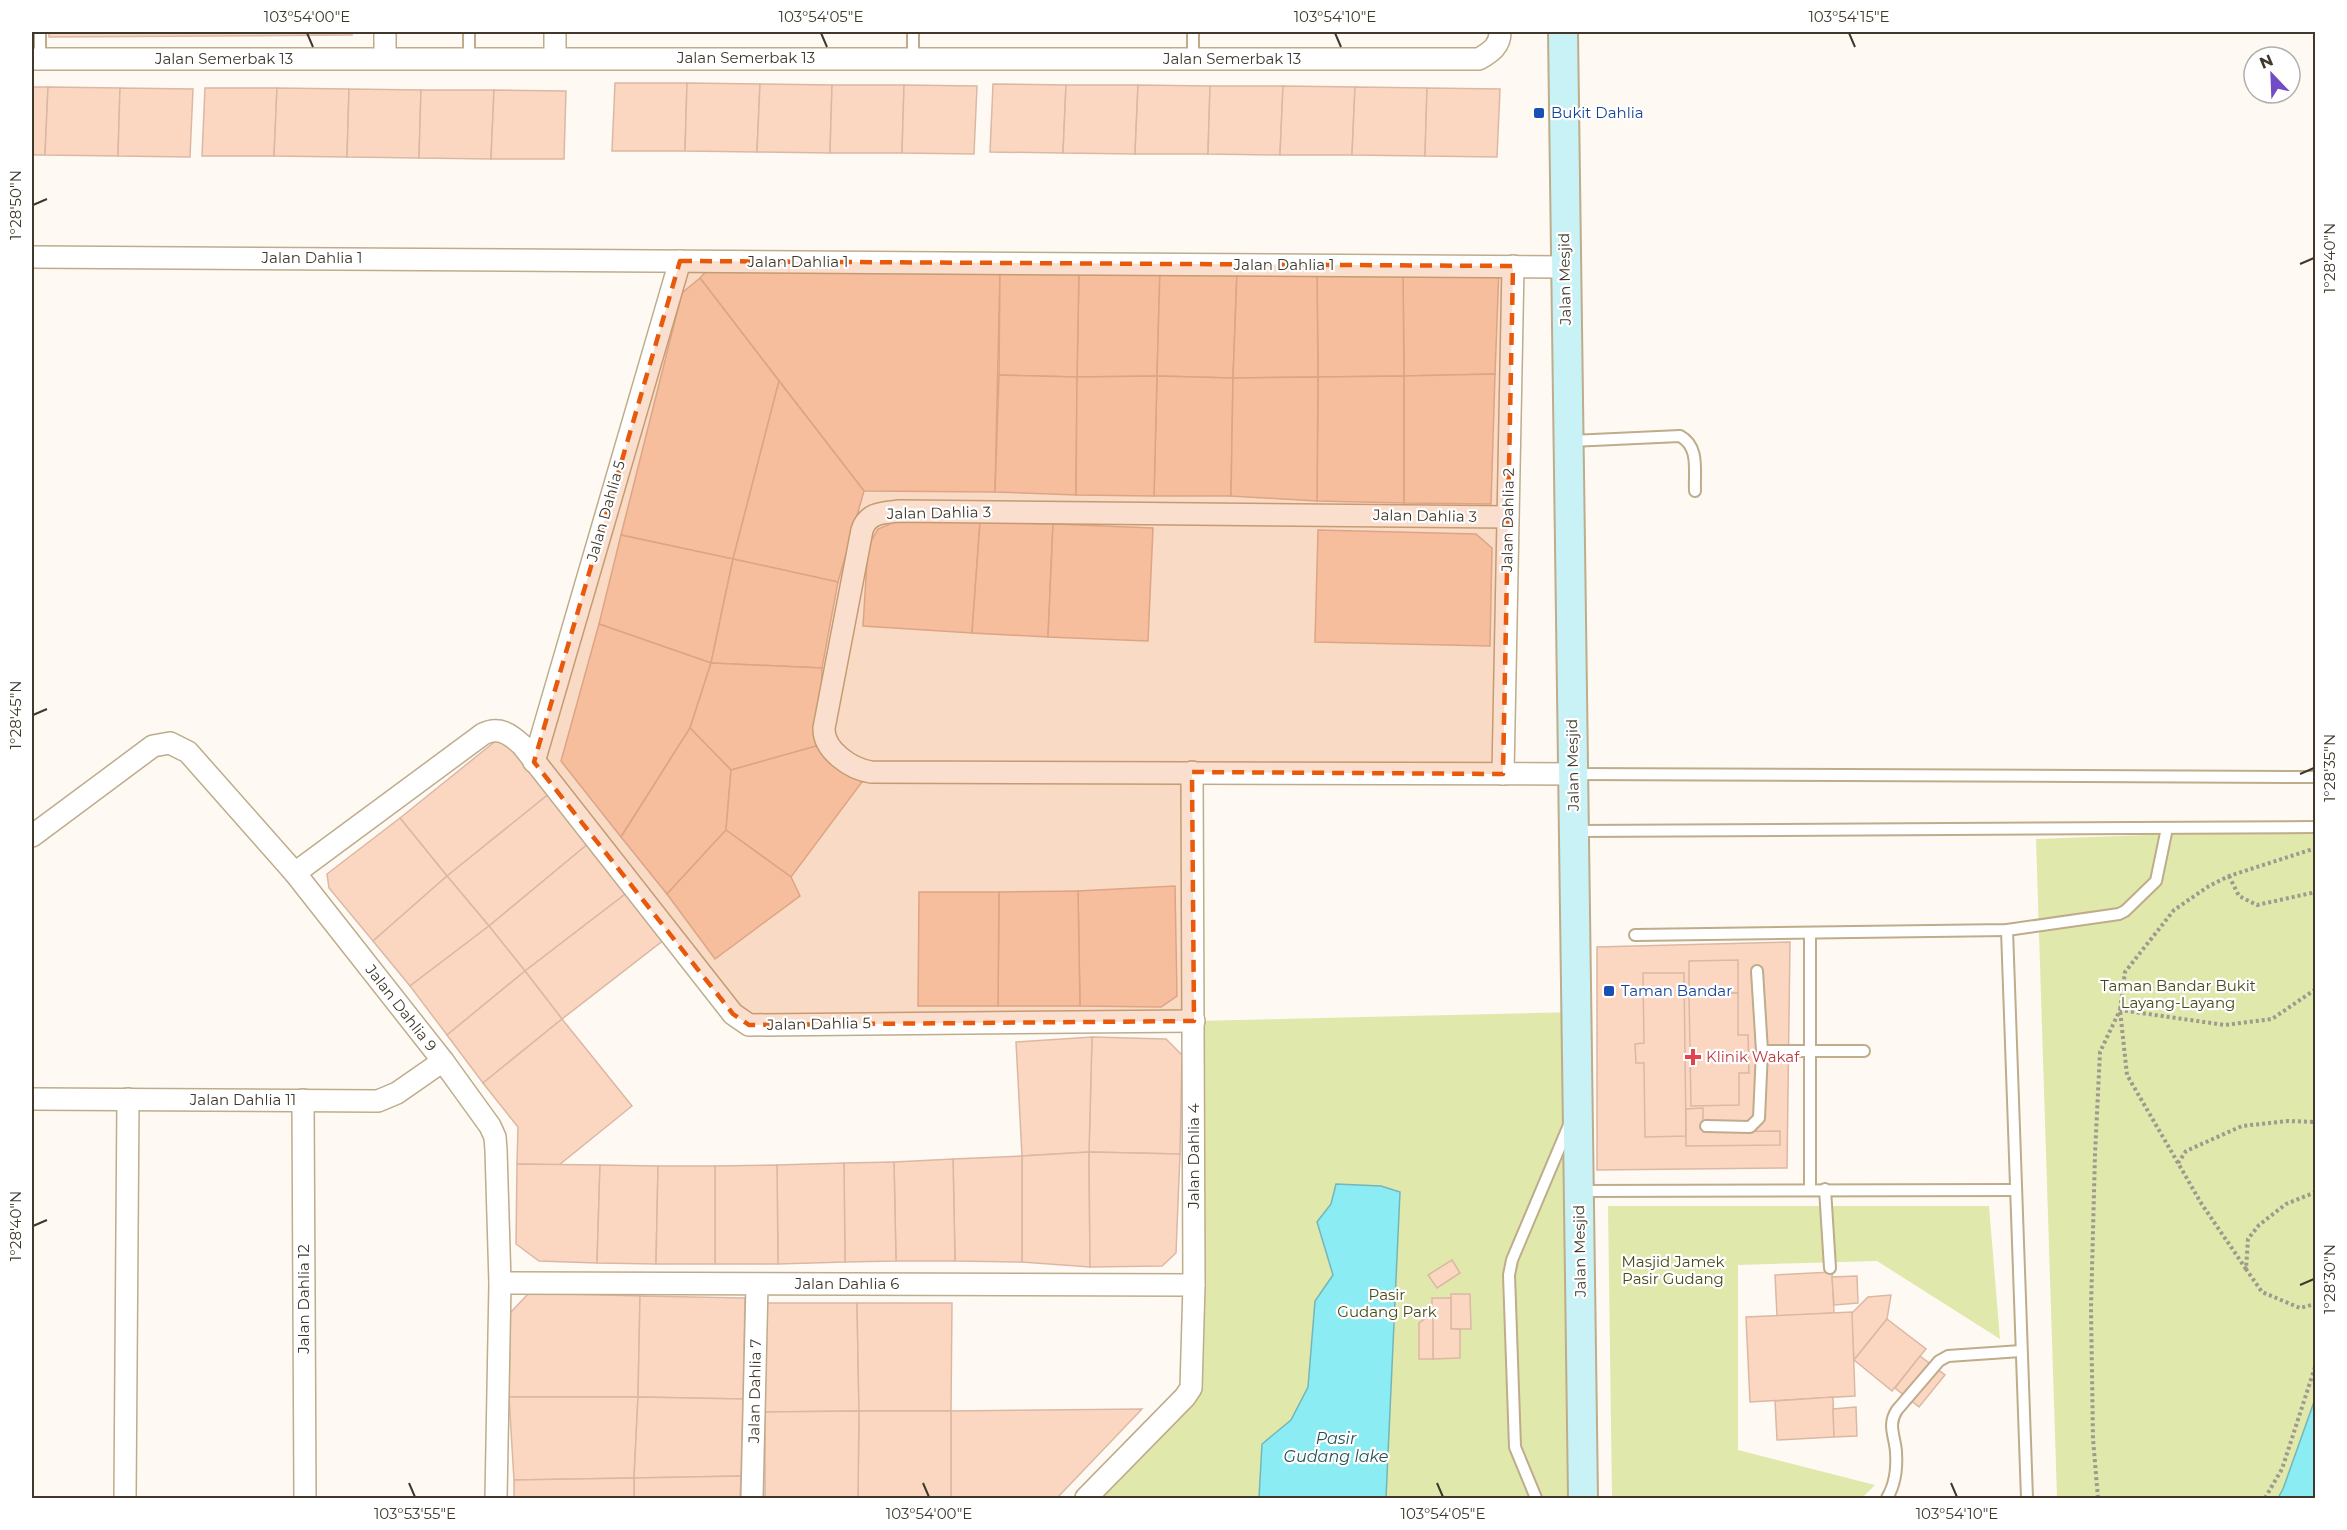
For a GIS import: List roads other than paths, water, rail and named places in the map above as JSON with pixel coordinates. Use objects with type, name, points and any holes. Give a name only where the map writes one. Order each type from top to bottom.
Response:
[{"type":"main road","name":"Jalan Mesjid","points":[[1563,32],[1583,1498]]},
{"type":"street","points":[[385,32],[385,58]]},
{"type":"street","points":[[555,32],[555,58]]},
{"type":"street","name":"Jalan Semerbak 13","points":[[36,59],[1479,59],[1497,41]]},
{"type":"street","name":"Jalan Dahlia 1","points":[[32,257],[1565,267]]},
{"type":"street","name":"Jalan Dahlia 5","points":[[534,762],[680,261]]},
{"type":"street","name":"Jalan Dahlia 2","points":[[1503,774],[1513,266]]},
{"type":"street","name":"Jalan Dahlia 3","points":[[1508,517],[900,511],[876,514],[864,523],[824,732],[826,741],[839,757],[871,772],[1573,774]]},
{"type":"street","name":"Jalan Dahlia 5","points":[[295,873],[488,731],[499,730],[514,738],[733,1014],[749,1025],[1194,1021]]},
{"type":"street","name":"Jalan Dahlia 9","points":[[32,836],[153,746],[170,743],[188,752],[295,873],[442,1060],[489,1126],[495,1137],[500,1283],[496,1498]]},
{"type":"street","name":"Jalan Dahlia 4","points":[[1086,1498],[1189,1393],[1191,1382],[1194,1285],[1192,772]]},
{"type":"street","name":"Jalan Dahlia 11","points":[[32,1099],[371,1101],[385,1099],[397,1093],[442,1060]]},
{"type":"street","points":[[125,1498],[128,1099]]},
{"type":"street","name":"Jalan Dahlia 12","points":[[303,1100],[305,1498]]},
{"type":"street","name":"Jalan Dahlia 6","points":[[500,1283],[1194,1285]]},
{"type":"street","name":"Jalan Dahlia 7","points":[[752,1498],[757,1284]]},
{"type":"lane","points":[[36,59],[40,32]]},
{"type":"lane","points":[[469,32],[469,58]]},
{"type":"lane","points":[[913,32],[913,58]]},
{"type":"lane","points":[[1193,32],[1193,58]]},
{"type":"lane","points":[[1568,441],[1680,436],[1692,447],[1695,491]]},
{"type":"lane","points":[[1573,774],[2316,777]]},
{"type":"lane","points":[[1574,831],[2316,827]]},
{"type":"lane","points":[[1635,935],[2007,930],[2123,913],[2156,881],[2167,828]]},
{"type":"lane","points":[[2007,930],[2027,1498]]},
{"type":"lane","points":[[1809,1190],[1810,933]]},
{"type":"lane","points":[[1706,1126],[1750,1127],[1756,1124],[1759,1118],[1762,1051],[1757,970]]},
{"type":"lane","points":[[1762,1051],[1864,1051]]},
{"type":"lane","points":[[1536,1498],[1515,1447],[1509,1270],[1578,1102]]},
{"type":"lane","points":[[1825,1190],[1830,1268]]},
{"type":"lane","points":[[1579,1191],[2016,1190]]},
{"type":"lane","points":[[1887,1498],[1894,1485],[1896,1451],[1891,1433],[1892,1418],[1939,1361],[1953,1354],[2021,1351]]},
{"type":"water","name":"Pasir Gudang lake","points":[[1336,1184],[1381,1186],[1400,1192],[1386,1498],[1259,1498],[1262,1444],[1291,1420],[1308,1387],[1315,1301],[1333,1275],[1317,1222],[1331,1204]]},
{"type":"water","points":[[2315,1399],[2315,1498],[2278,1498],[2283,1489]]},
{"type":"place","name":"Bukit Dahlia","points":[[1539,113]]},
{"type":"place","name":"Taman Bandar","points":[[1609,991]]},
{"type":"place","name":"Klinik Wakaf","points":[[1693,1057]]},
{"type":"park label","name":"Taman Bandar Bukit Layang-Layang","points":[[2178,994]]},
{"type":"park label","name":"Masjid Jamek Pasir Gudang","points":[[1673,1270]]},
{"type":"park label","name":"Pasir Gudang Park","points":[[1387,1304]]}]
